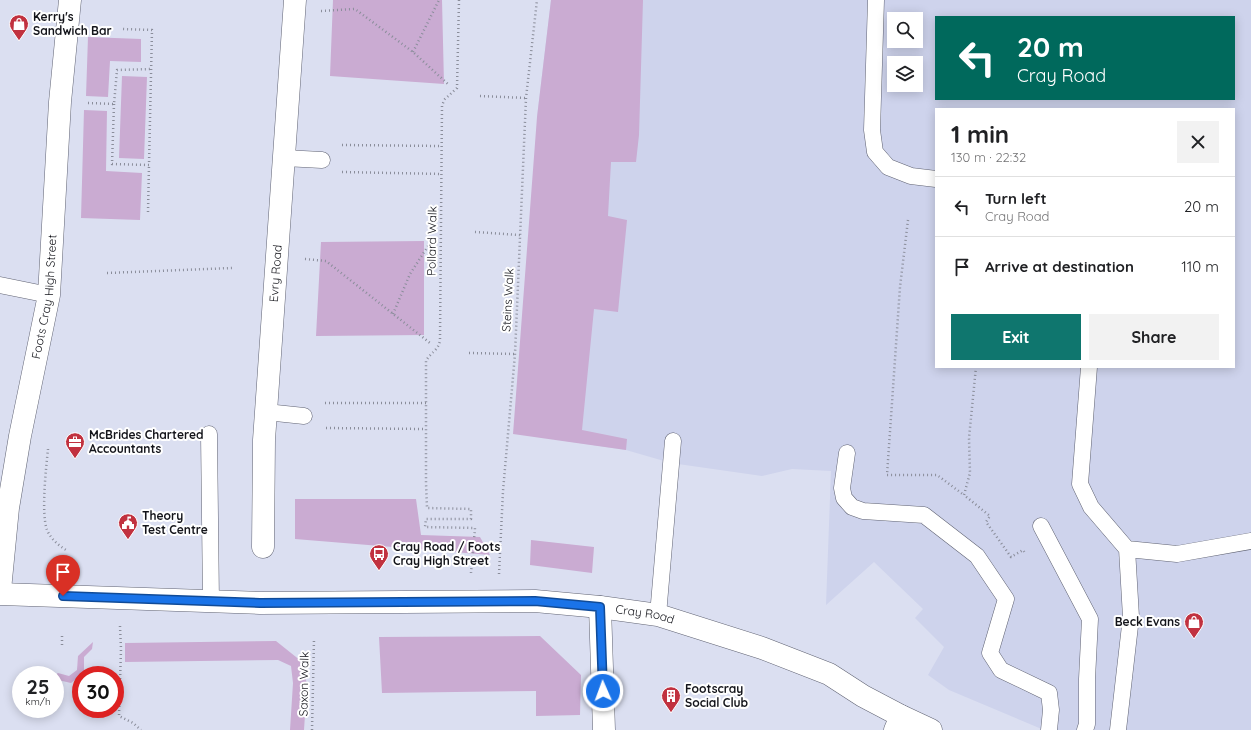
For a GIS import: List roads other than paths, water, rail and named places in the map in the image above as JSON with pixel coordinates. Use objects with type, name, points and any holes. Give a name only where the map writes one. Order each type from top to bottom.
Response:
[{"type":"main road","name":"Foots Cray High Street","points":[[0,590],[9,500],[20,436],[50,295],[60,102],[70,0]]},
{"type":"main road","name":"Evry Road","points":[[263,547],[264,440],[295,6]]},
{"type":"main road","name":"Cray Road","points":[[0,594],[260,603],[535,601],[600,607],[658,615],[762,648],[829,674],[863,696],[898,723],[931,730]]},
{"type":"main road","points":[[600,607],[604,730]]},
{"type":"lane","points":[[876,0],[872,130],[875,152],[888,167],[911,176],[935,179]]},
{"type":"lane","points":[[284,158],[322,160]]},
{"type":"lane","points":[[0,285],[50,295]]},
{"type":"lane","points":[[1089,368],[1080,484],[1091,507],[1127,549],[1131,617],[1118,730]]},
{"type":"lane","points":[[266,412],[304,416]]},
{"type":"lane","points":[[209,434],[211,602]]},
{"type":"lane","points":[[658,615],[672,441]]},
{"type":"lane","points":[[847,453],[842,488],[844,498],[852,507],[863,511],[924,514],[978,556],[1006,599],[990,653],[1001,670],[1049,693],[1051,710],[1048,730]]},
{"type":"lane","points":[[1041,526],[1090,619],[1087,679],[1087,724],[1085,730]]},
{"type":"lane","points":[[1127,549],[1177,554],[1251,541]]},
{"type":"place","name":"Kerry's Sandwich Bar","points":[[19,41]]},
{"type":"place","name":"McBrides Chartered Accountants","points":[[75,459]]},
{"type":"place","name":"Theory Test Centre","points":[[128,540]]},
{"type":"place","name":"Cray Road / Foots Cray High Street","points":[[379,571]]},
{"type":"place","name":"Beck Evans","points":[[1194,639]]},
{"type":"place","name":"Footscray Social Club","points":[[671,713]]}]
